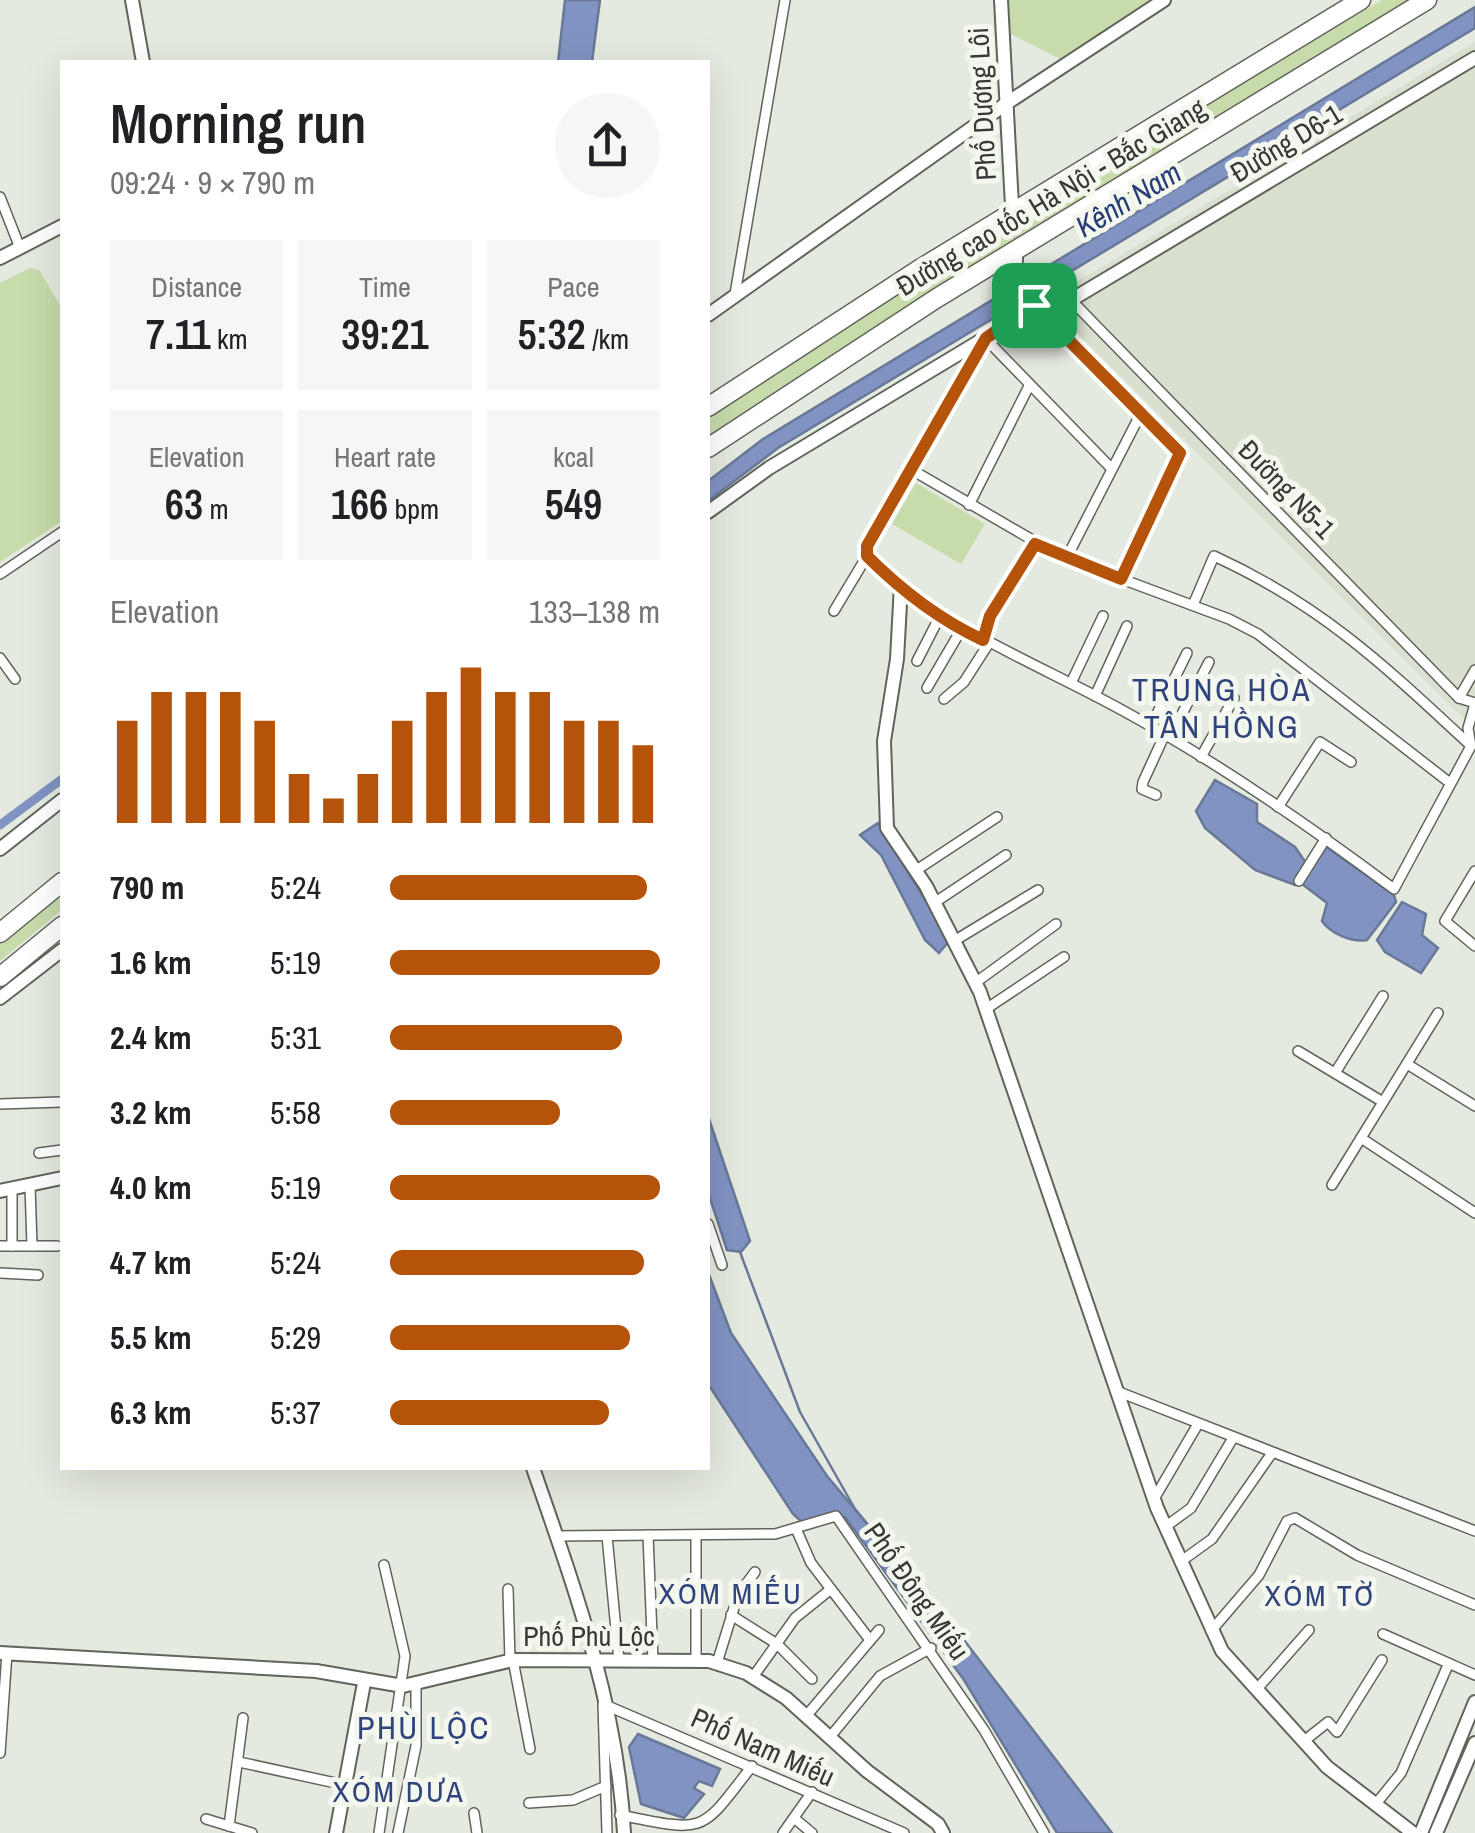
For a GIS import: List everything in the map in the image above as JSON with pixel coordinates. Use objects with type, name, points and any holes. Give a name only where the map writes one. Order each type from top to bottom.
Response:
[{"type":"highway","name":"Đường cao tốc Hà Nội - Bắc Giang","points":[[710,406],[918,270],[1362,0]]},
{"type":"highway","name":"Đường cao tốc Hà Nội - Bắc Giang","points":[[710,447],[936,298],[1427,0]]},
{"type":"highway","points":[[0,933],[60,884]]},
{"type":"highway","points":[[0,976],[60,934]]},
{"type":"street","points":[[132,0],[142,60]]},
{"type":"street","points":[[735,294],[784,0]]},
{"type":"street","name":"Phố Dương Lôi","points":[[1001,0],[1012,206]]},
{"type":"street","points":[[710,313],[1007,103],[1164,0]]},
{"type":"street","name":"Đường D6-1","points":[[1071,300],[1475,58]]},
{"type":"street","points":[[0,197],[20,248]]},
{"type":"street","points":[[0,258],[60,227]]},
{"type":"street","points":[[1014,312],[1016,263]]},
{"type":"street","points":[[710,511],[769,468],[986,338],[1014,312],[1054,293],[1071,300]]},
{"type":"street","name":"Đường N5-1","points":[[1071,300],[1459,698],[1475,704]]},
{"type":"street","points":[[1034,305],[1180,453],[1121,579]]},
{"type":"street","points":[[986,338],[1112,470]]},
{"type":"street","points":[[834,611],[986,338]]},
{"type":"street","points":[[969,505],[1029,386]]},
{"type":"street","points":[[1066,558],[1140,415]]},
{"type":"street","points":[[912,470],[1035,544],[1258,634],[1450,783]]},
{"type":"street","points":[[0,574],[60,533]]},
{"type":"street","points":[[944,699],[964,682],[986,642],[990,616],[1035,544]]},
{"type":"street","points":[[867,556],[961,630],[1151,726],[1326,838],[1394,889],[1473,747],[1468,728],[1475,704]]},
{"type":"street","points":[[1193,606],[1214,556],[1265,580],[1336,625],[1473,747]]},
{"type":"street","points":[[901,585],[897,659],[884,741],[887,828],[934,903],[986,1009],[1154,1499],[1211,1632],[1222,1651],[1327,1768],[1417,1833],[1475,1702]]},
{"type":"street","points":[[916,661],[940,616]]},
{"type":"street","points":[[1071,683],[1103,616]]},
{"type":"street","points":[[1094,696],[1127,626]]},
{"type":"street","points":[[927,688],[961,630]]},
{"type":"street","points":[[1151,726],[1187,652]]},
{"type":"street","points":[[0,658],[15,679]]},
{"type":"street","points":[[1156,795],[1142,789],[1142,782],[1209,662]]},
{"type":"street","points":[[1459,698],[1475,670]]},
{"type":"street","points":[[1201,757],[1234,698]]},
{"type":"street","points":[[1278,807],[1320,742],[1352,762]]},
{"type":"street","points":[[0,849],[60,802]]},
{"type":"street","points":[[915,871],[997,817]]},
{"type":"street","points":[[1301,878],[1326,838]]},
{"type":"street","points":[[934,903],[1006,854]]},
{"type":"street","points":[[1475,871],[1445,921],[1475,946]]},
{"type":"street","points":[[954,942],[1038,890]]},
{"type":"street","points":[[975,983],[1056,924]]},
{"type":"street","points":[[0,998],[60,934]]},
{"type":"street","points":[[986,1009],[1064,956]]},
{"type":"street","points":[[1335,1073],[1383,996]]},
{"type":"street","points":[[1332,1185],[1438,1014]]},
{"type":"street","points":[[1298,1051],[1383,1102]]},
{"type":"street","points":[[1406,1064],[1475,1106]]},
{"type":"street","points":[[0,1104],[60,1104]]},
{"type":"street","points":[[1361,1138],[1475,1212]]},
{"type":"street","points":[[39,1153],[60,1150]]},
{"type":"street","points":[[12,1246],[6,1190],[60,1178]]},
{"type":"street","points":[[30,1185],[32,1246]]},
{"type":"street","points":[[710,1230],[722,1265]]},
{"type":"street","points":[[0,1246],[57,1246]]},
{"type":"street","points":[[0,1273],[38,1274]]},
{"type":"street","points":[[1119,1392],[1475,1532]]},
{"type":"street","points":[[1154,1499],[1198,1424]]},
{"type":"street","points":[[1165,1527],[1191,1508],[1233,1438]]},
{"type":"street","points":[[1180,1562],[1212,1538],[1272,1453]]},
{"type":"street","points":[[533,1470],[596,1661],[603,1704],[607,1833]]},
{"type":"street","name":"Phố Đông Miếu","points":[[556,1536],[797,1531],[827,1516],[839,1518],[930,1648],[1044,1833]]},
{"type":"street","points":[[1211,1632],[1260,1575],[1287,1521],[1295,1518],[1357,1556],[1475,1606]]},
{"type":"street","points":[[797,1531],[810,1562],[870,1640]]},
{"type":"street","points":[[648,1535],[653,1661]]},
{"type":"street","points":[[696,1535],[696,1660]]},
{"type":"street","points":[[607,1536],[619,1661]]},
{"type":"street","points":[[384,1565],[403,1639],[416,1746],[398,1833]]},
{"type":"street","points":[[716,1663],[744,1584],[756,1572]]},
{"type":"street","points":[[508,1589],[512,1660],[530,1749]]},
{"type":"street","points":[[753,1677],[795,1618],[830,1590]]},
{"type":"street","points":[[731,1615],[778,1644],[812,1679]]},
{"type":"street","points":[[807,1714],[879,1630]]},
{"type":"street","points":[[1257,1690],[1308,1630]]},
{"type":"street","points":[[1383,1634],[1475,1675]]},
{"type":"street","points":[[830,1737],[880,1676],[930,1648]]},
{"type":"street","points":[[0,1752],[4,1653]]},
{"type":"street","name":"Phố Phù Lộc","points":[[4,1653],[316,1671],[364,1683],[409,1686],[512,1660],[716,1663],[753,1677],[807,1714],[938,1824],[942,1833]]},
{"type":"street","points":[[1304,1741],[1328,1722],[1337,1732],[1382,1660]]},
{"type":"street","points":[[1375,1805],[1401,1773],[1448,1665]]},
{"type":"street","points":[[336,1833],[364,1683]]},
{"type":"street","points":[[379,1833],[409,1686]]},
{"type":"street","points":[[603,1704],[611,1722],[624,1833]]},
{"type":"street","name":"Phố Nam Miếu","points":[[603,1704],[904,1833]]},
{"type":"street","points":[[230,1826],[243,1718]]},
{"type":"street","points":[[1436,1833],[1468,1781],[1475,1743]]},
{"type":"street","points":[[239,1762],[345,1785]]},
{"type":"street","points":[[608,1814],[675,1830],[704,1829],[717,1820],[752,1766]]},
{"type":"street","points":[[529,1804],[573,1800],[606,1786]]},
{"type":"street","points":[[783,1833],[812,1792]]},
{"type":"street","points":[[474,1812],[477,1833]]},
{"type":"street","points":[[794,1818],[812,1833]]},
{"type":"street","points":[[206,1819],[252,1833]]},
{"type":"shaded area","points":[[1475,42],[1475,730],[1061,317],[1070,286]]},
{"type":"green space","points":[[1007,0],[1149,0],[1060,59],[1007,32]]},
{"type":"green space","points":[[1382,0],[1409,0],[989,254],[710,435],[710,416],[987,238]]},
{"type":"green space","points":[[30,268],[39,270],[60,305],[60,522],[0,562],[0,283]]},
{"type":"green space","points":[[916,483],[985,524],[961,564],[892,524]]},
{"type":"green space","points":[[60,893],[60,912],[0,961],[0,942]]},
{"type":"water","points":[[565,0],[600,0],[592,60],[558,60]]},
{"type":"water","name":"Kênh Nam","points":[[1475,7],[1475,28],[778,448],[710,499],[710,479],[763,439]]},
{"type":"water","points":[[1215,780],[1257,804],[1257,822],[1295,847],[1306,863],[1295,885],[1255,870],[1205,828],[1196,811]]},
{"type":"water","points":[[878,823],[950,940],[939,953],[925,940],[881,855],[860,835]]},
{"type":"water","points":[[1325,846],[1394,895],[1396,902],[1367,940],[1348,938],[1330,929],[1322,921],[1327,903],[1302,884]]},
{"type":"water","points":[[1402,902],[1426,914],[1422,935],[1438,948],[1421,973],[1385,952],[1377,940]]},
{"type":"water","points":[[710,1122],[750,1241],[741,1252],[727,1250],[710,1198]]},
{"type":"water","points":[[710,1277],[731,1333],[827,1476],[954,1627],[1112,1833],[1057,1833],[964,1680],[845,1517],[803,1523],[793,1514],[710,1387]]},
{"type":"water","points":[[638,1734],[720,1769],[712,1786],[699,1781],[694,1788],[704,1794],[684,1818],[641,1804],[629,1747]]},
{"type":"waterway","points":[[0,825],[60,780]]},
{"type":"waterway","points":[[740,1252],[800,1412],[855,1509],[930,1602]]},
{"type":"tunnel","points":[[1012,209],[1015,254]]},
{"type":"district","name":"TRUNG HÒA TÂN HỒNG","points":[[1222,708]]},
{"type":"district","name":"XÓM MIẾU","points":[[731,1593]]},
{"type":"district","name":"XÓM TỜ","points":[[1320,1595]]},
{"type":"district","name":"PHÙ LỘC","points":[[424,1727]]},
{"type":"district","name":"XÓM DƯA","points":[[399,1791]]},
{"type":"route","points":[[1034,305],[1180,453],[1121,579],[1035,544],[990,616],[983,640],[940,616],[881,570],[867,556],[867,546],[986,338],[1034,305]]}]
